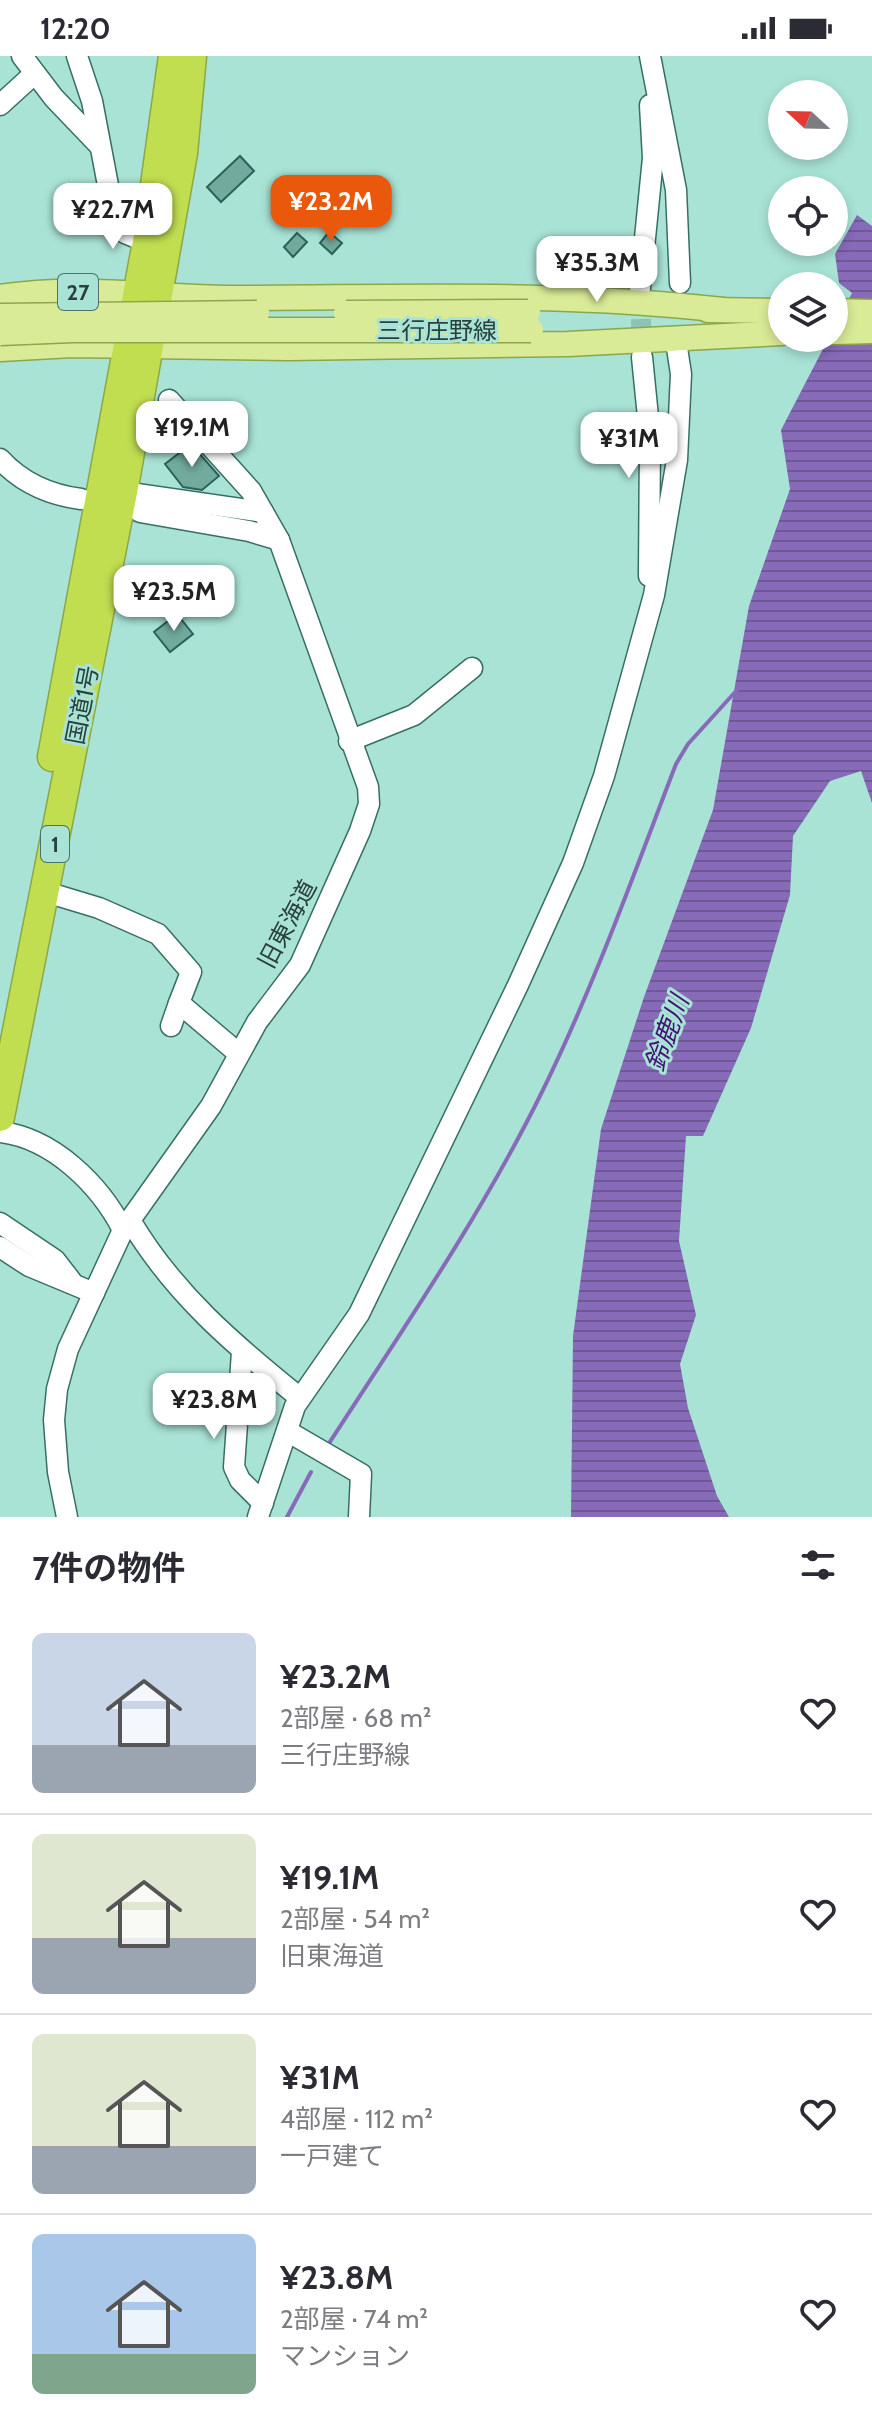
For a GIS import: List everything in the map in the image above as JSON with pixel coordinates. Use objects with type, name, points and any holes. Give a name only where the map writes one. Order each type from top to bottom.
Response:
[{"type":"highway","name":"国道1号","points":[[0,1117],[132,502],[147,242],[173,56]]},
{"type":"highway","name":"国道1号","points":[[0,1028],[142,320],[183,153],[192,56]]},
{"type":"main road","name":"27","points":[[0,297],[31,292],[142,320]]},
{"type":"main road","name":"三行庄野線","points":[[142,320],[191,297],[583,300],[768,311]]},
{"type":"main road","name":"三行庄野線","points":[[142,320],[530,321],[723,310]]},
{"type":"main road","points":[[848,311],[872,312]]},
{"type":"main road","name":"27","points":[[0,316],[142,320]]},
{"type":"main road","name":"27","points":[[0,333],[142,320]]},
{"type":"main road","name":"27","points":[[0,349],[72,345],[142,320]]},
{"type":"main road","name":"三行庄野線","points":[[142,320],[552,344],[768,333]]},
{"type":"main road","name":"三行庄野線","points":[[530,321],[671,337]]},
{"type":"main road","points":[[848,332],[872,331]]},
{"type":"street","points":[[22,56],[34,74],[99,145]]},
{"type":"street","points":[[82,57],[114,217],[125,233],[147,242]]},
{"type":"street","points":[[652,65],[676,190],[680,283]]},
{"type":"street","points":[[640,288],[653,158],[647,86],[652,65]]},
{"type":"street","points":[[0,105],[34,74]]},
{"type":"street","points":[[260,1510],[300,1398],[359,1314],[518,985],[573,863],[604,776],[654,595],[677,460],[681,374],[671,337]]},
{"type":"street","points":[[642,357],[644,406],[650,437],[649,580],[654,595]]},
{"type":"street","name":"旧東海道","points":[[67,1517],[56,1453],[57,1389],[68,1349],[126,1225],[211,1106],[257,1022],[300,965],[369,804],[368,787],[279,540],[251,491],[169,400]]},
{"type":"street","points":[[0,459],[33,485],[59,496],[81,499]]},
{"type":"street","points":[[132,502],[263,512]]},
{"type":"street","points":[[132,502],[279,540]]},
{"type":"street","points":[[349,741],[414,715],[472,668]]},
{"type":"street","points":[[46,892],[99,908],[158,934],[191,972],[171,1026]]},
{"type":"street","points":[[179,1003],[238,1053]]},
{"type":"street","points":[[0,1132],[14,1134],[35,1144],[86,1178],[181,1292],[242,1352],[300,1398]]},
{"type":"street","points":[[0,1223],[55,1260],[72,1282]]},
{"type":"street","points":[[6,1244],[94,1293]]},
{"type":"street","points":[[242,1352],[234,1467],[260,1510]]},
{"type":"street","points":[[287,1431],[361,1474],[359,1517]]},
{"type":"water","name":"鈴鹿川","points":[[857,215],[872,226],[872,803],[861,771],[830,781],[793,836],[790,895],[751,1028],[703,1136],[686,1136],[679,1241],[696,1315],[680,1364],[688,1408],[717,1496],[729,1517],[571,1517],[573,1336],[601,1129],[644,997],[713,810],[749,606],[790,489],[781,430],[821,352],[848,352],[848,301],[852,293],[848,290],[848,272],[837,272],[835,256],[848,256],[848,231]]},
{"type":"building","points":[[240,156],[254,171],[221,202],[207,187]]},
{"type":"building","points":[[329,232],[342,243],[332,254],[320,243]]},
{"type":"building","points":[[297,233],[307,242],[293,257],[284,247]]},
{"type":"building","points":[[191,444],[219,476],[202,490],[183,487],[165,464]]},
{"type":"building","points":[[177,614],[193,634],[170,652],[154,632]]},
{"type":"waterway","points":[[328,1445],[439,1274],[517,1141],[578,1015],[676,764],[688,744],[737,690]]},
{"type":"waterway","points":[[287,1517],[311,1472]]},
{"type":"tunnel","points":[[640,289],[642,353]]}]
